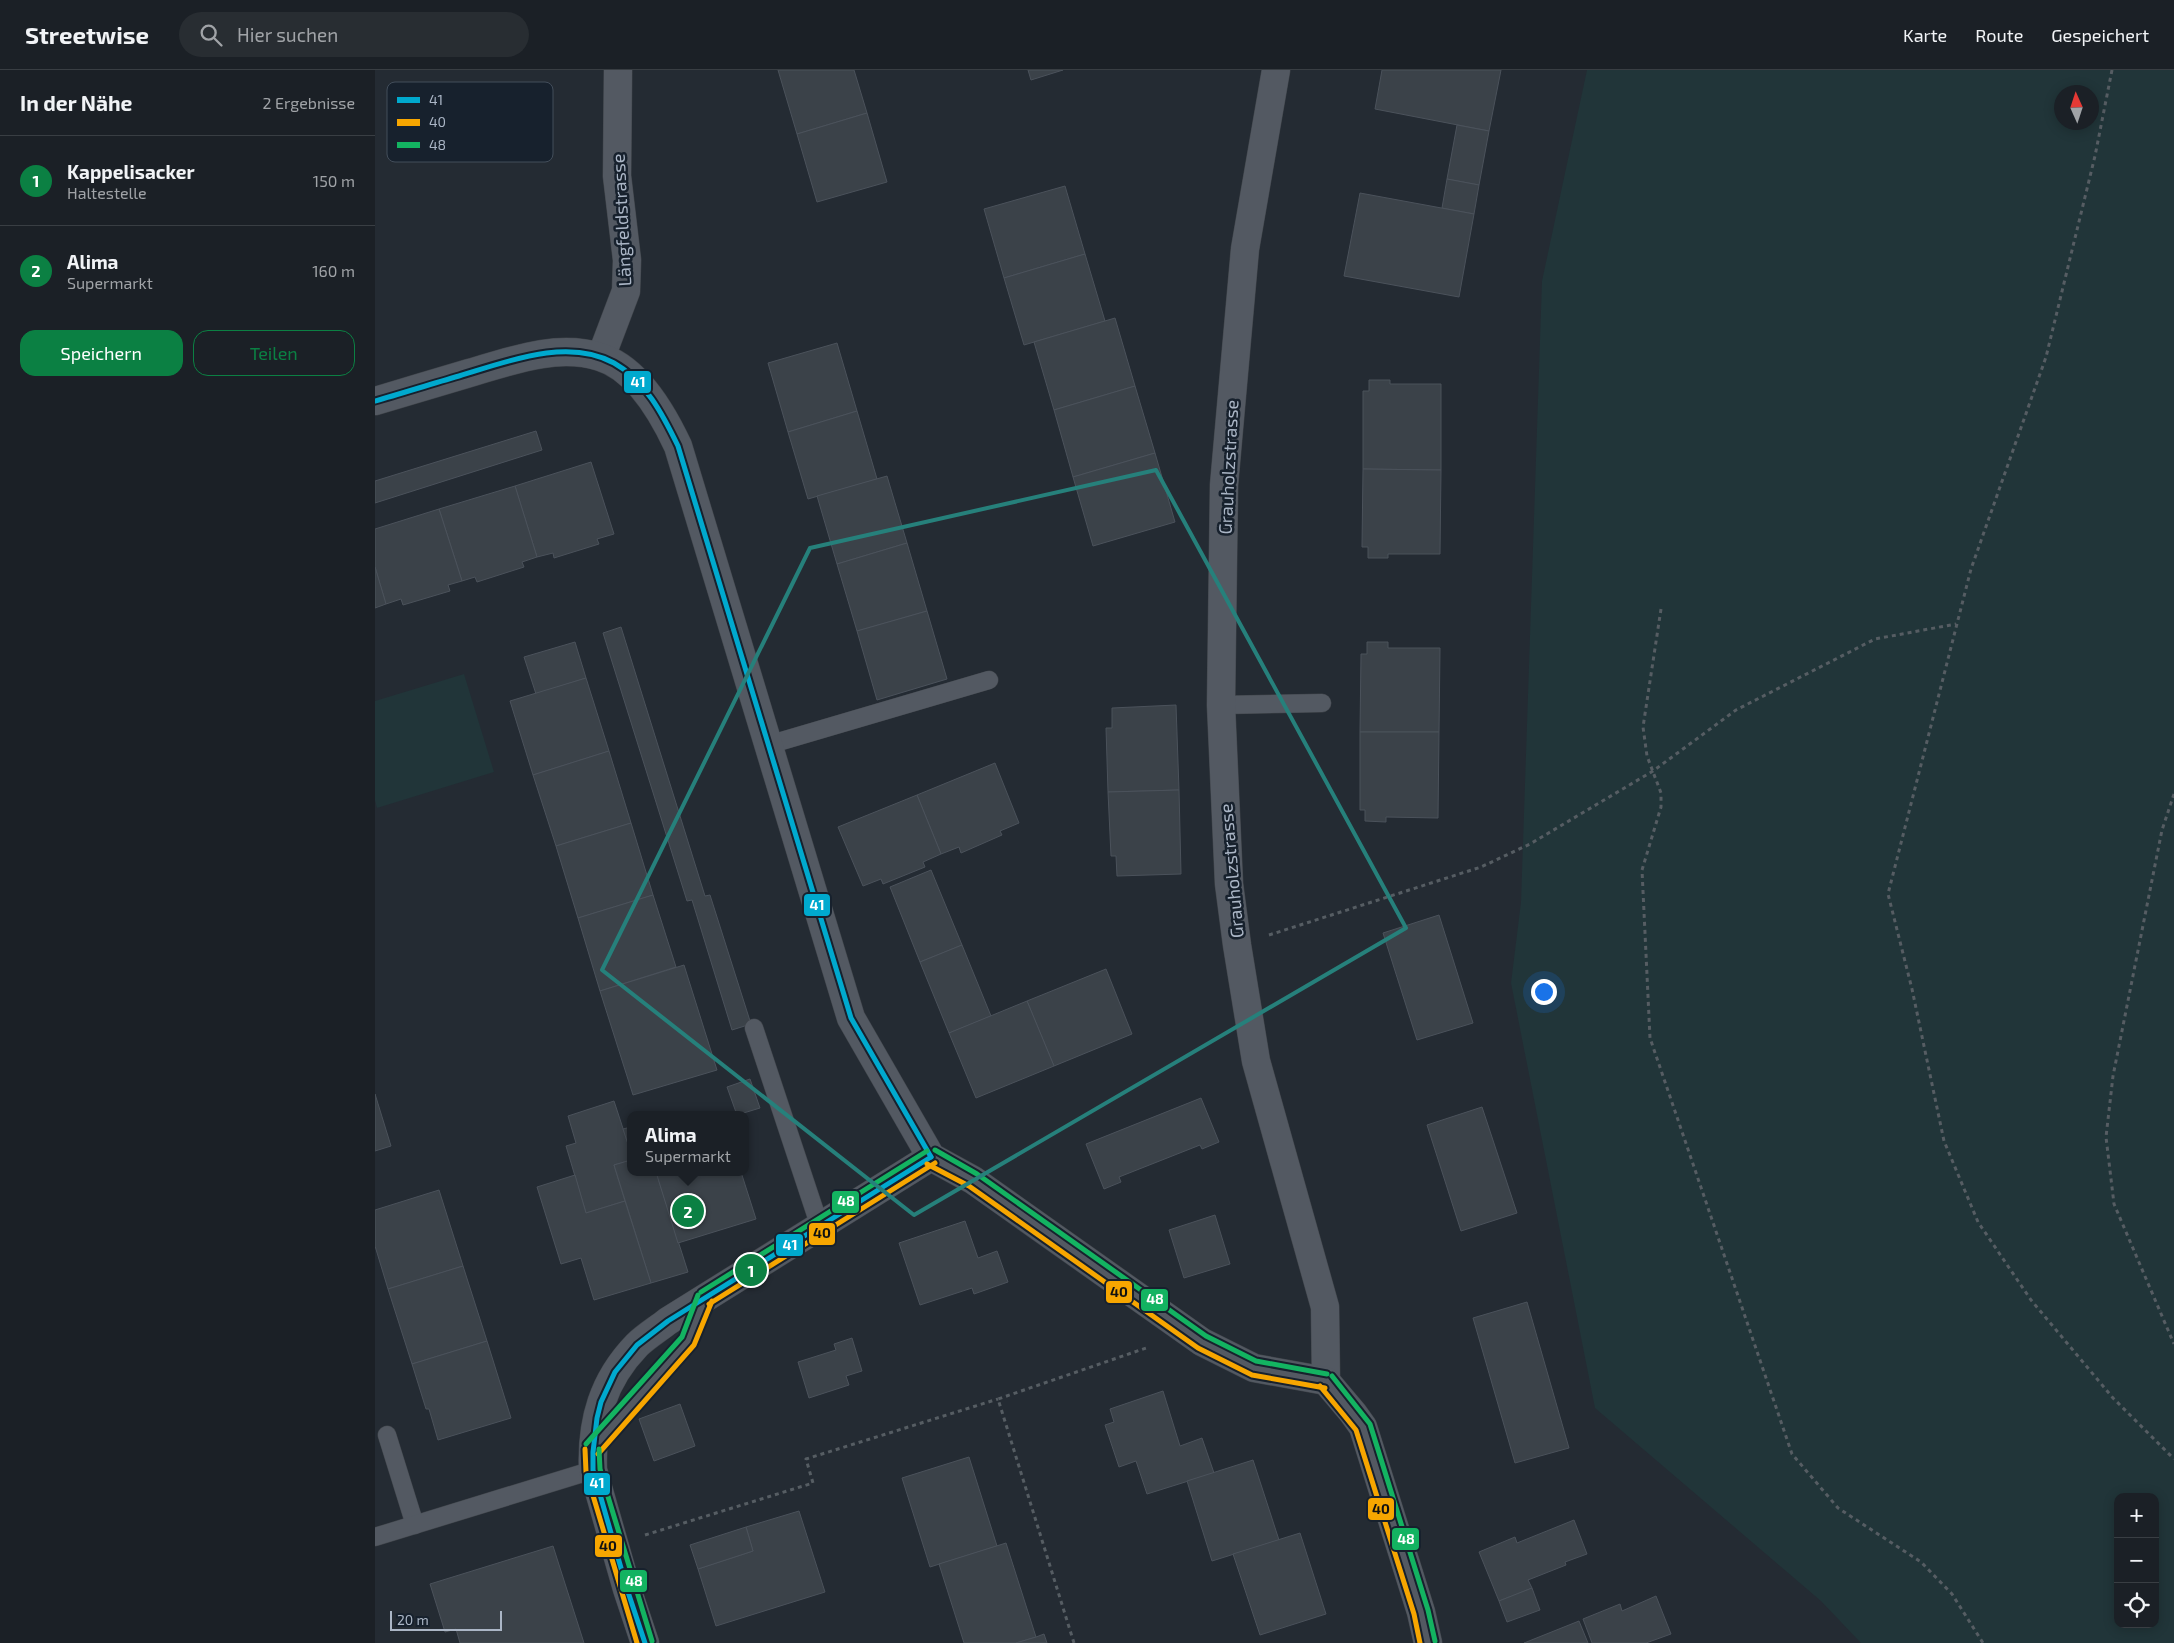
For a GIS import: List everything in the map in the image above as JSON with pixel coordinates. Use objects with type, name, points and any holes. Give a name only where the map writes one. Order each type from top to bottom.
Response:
[{"type":"street","name":"Längfeldstrasse","points":[[601,357],[626,291],[627,260],[617,176],[618,70]]},
{"type":"street","name":"Grauholzstrasse","points":[[1276,70],[1245,249],[1224,485],[1221,705],[1229,884],[1237,945],[1256,1062],[1325,1307],[1326,1381]]},
{"type":"street","points":[[375,401],[529,356],[578,353],[601,357],[618,366],[651,397],[668,424],[678,446],[851,1018],[931,1157],[973,1180],[1203,1342],[1253,1368],[1326,1381],[1363,1427],[1421,1612],[1428,1643]]},
{"type":"street","points":[[645,1643],[615,1545],[593,1459],[598,1412],[609,1380],[637,1344],[668,1321],[931,1157]]},
{"type":"lane","points":[[768,745],[989,680]]},
{"type":"lane","points":[[1221,705],[1322,703]]},
{"type":"lane","points":[[754,1028],[819,1226]]},
{"type":"lane","points":[[375,1537],[415,1525],[593,1459],[688,1341],[705,1298]]},
{"type":"lane","points":[[387,1435],[415,1525]]},
{"type":"path","points":[[2112,70],[2095,156],[2046,357],[1971,569],[1888,894],[1912,989],[1944,1141],[1978,1222],[2031,1300],[2113,1398],[2174,1459]]},
{"type":"path","points":[[1661,608],[1643,727],[1647,756],[1661,793],[1661,806],[1642,870],[1650,1038],[1792,1454],[1838,1508],[1921,1562],[1952,1594],[1983,1643]]},
{"type":"path","points":[[1237,945],[1481,867],[1530,844],[1653,771],[1736,710],[1875,639],[1956,624]]},
{"type":"path","points":[[2174,794],[2162,830],[2117,1057],[2106,1137],[2114,1204],[2174,1344]]},
{"type":"path","points":[[615,1545],[813,1483],[806,1459],[998,1399],[1189,1332]]},
{"type":"path","points":[[998,1399],[1075,1643]]},
{"type":"highlighted area","points":[[1156,470],[1406,928],[914,1215],[602,970],[810,548]]},
{"type":"green space","points":[[1587,70],[2174,70],[2174,1643],[1861,1643],[1821,1601],[1595,1408],[1511,983],[1521,902],[1542,281]]},
{"type":"green space","points":[[464,674],[494,772],[377,808],[375,800],[375,701]]},
{"type":"building","points":[[778,70],[854,70],[867,113],[797,134]]},
{"type":"building","points":[[1028,70],[1063,70],[1031,80]]},
{"type":"building","points":[[1382,70],[1501,70],[1489,131],[1375,109]]},
{"type":"building","points":[[867,113],[887,182],[817,202],[797,134]]},
{"type":"building","points":[[1457,125],[1489,131],[1479,185],[1447,179]]},
{"type":"building","points":[[1447,179],[1479,185],[1474,214],[1442,208]]},
{"type":"building","points":[[1065,186],[1085,254],[1004,278],[984,209]]},
{"type":"building","points":[[1360,193],[1474,214],[1459,297],[1344,276]]},
{"type":"building","points":[[1085,254],[1105,321],[1024,345],[1004,278]]},
{"type":"building","points":[[1115,318],[1135,386],[1054,410],[1034,342]]},
{"type":"building","points":[[837,343],[857,411],[788,432],[768,363]]},
{"type":"building","points":[[1369,380],[1390,380],[1390,384],[1441,384],[1441,470],[1363,469],[1363,391],[1369,391]]},
{"type":"building","points":[[1135,386],[1155,453],[1073,477],[1054,410]]},
{"type":"building","points":[[857,411],[877,479],[808,499],[788,432]]},
{"type":"building","points":[[536,431],[542,450],[375,503],[375,481]]},
{"type":"building","points":[[1155,453],[1175,522],[1093,546],[1073,477]]},
{"type":"building","points":[[591,462],[614,534],[597,539],[599,544],[554,558],[553,553],[537,557],[515,486]]},
{"type":"building","points":[[1363,469],[1441,470],[1440,554],[1388,554],[1388,558],[1368,558],[1368,547],[1362,547]]},
{"type":"building","points":[[887,476],[907,543],[837,564],[817,496]]},
{"type":"building","points":[[515,486],[537,557],[522,562],[524,567],[477,582],[475,577],[462,581],[439,509]]},
{"type":"building","points":[[439,509],[462,581],[448,585],[450,591],[403,605],[401,599],[386,604],[375,567],[375,529]]},
{"type":"building","points":[[907,543],[927,611],[857,631],[837,564]]},
{"type":"building","points":[[375,567],[386,604],[375,608]]},
{"type":"building","points":[[927,611],[947,679],[877,700],[857,631]]},
{"type":"building","points":[[621,627],[705,896],[710,895],[751,1024],[732,1030],[692,900],[687,901],[603,633]]},
{"type":"building","points":[[575,642],[586,678],[536,694],[524,657]]},
{"type":"building","points":[[1367,642],[1388,642],[1388,648],[1440,648],[1439,732],[1360,732],[1361,654],[1367,654]]},
{"type":"building","points":[[586,678],[609,751],[533,775],[510,701]]},
{"type":"building","points":[[1176,705],[1179,790],[1108,792],[1106,728],[1112,728],[1112,708]]},
{"type":"building","points":[[1360,732],[1439,732],[1438,818],[1386,817],[1386,822],[1365,821],[1365,810],[1360,810]]},
{"type":"building","points":[[609,751],[631,823],[556,846],[533,775]]},
{"type":"building","points":[[995,763],[1019,823],[1000,831],[1002,835],[961,853],[959,847],[941,854],[917,795]]},
{"type":"building","points":[[1179,790],[1181,874],[1117,876],[1116,856],[1111,856],[1108,792]]},
{"type":"building","points":[[917,795],[941,854],[923,862],[925,867],[883,884],[881,879],[863,886],[838,827]]},
{"type":"building","points":[[631,823],[653,895],[578,918],[556,846]]},
{"type":"building","points":[[931,870],[962,945],[920,962],[890,887]]},
{"type":"building","points":[[653,895],[676,967],[600,991],[578,918]]},
{"type":"building","points":[[1439,915],[1473,1023],[1417,1040],[1383,933]]},
{"type":"building","points":[[962,945],[991,1016],[949,1033],[920,962]]},
{"type":"building","points":[[684,965],[717,1070],[633,1095],[600,991]]},
{"type":"building","points":[[1106,969],[1132,1034],[1054,1066],[1027,1001]]},
{"type":"building","points":[[1027,1001],[1054,1066],[976,1098],[949,1033]]},
{"type":"building","points":[[750,1079],[760,1108],[749,1111],[736,1111],[727,1087]]},
{"type":"building","points":[[375,1094],[391,1146],[375,1151]]},
{"type":"building","points":[[1201,1098],[1219,1142],[1202,1149],[1200,1145],[1119,1177],[1121,1182],[1104,1189],[1086,1144]]},
{"type":"building","points":[[614,1101],[627,1141],[627,1161],[614,1165],[625,1201],[586,1213],[566,1146],[576,1143],[568,1116]]},
{"type":"building","points":[[1482,1107],[1517,1213],[1461,1231],[1427,1125]]},
{"type":"building","points":[[627,1128],[627,1141],[623,1129]]},
{"type":"building","points":[[627,1161],[627,1176],[657,1176],[688,1272],[651,1283],[614,1165]]},
{"type":"building","points":[[575,1175],[586,1213],[625,1201],[651,1283],[594,1300],[581,1258],[561,1264],[537,1187]]},
{"type":"building","points":[[657,1176],[742,1176],[756,1219],[678,1243]]},
{"type":"building","points":[[439,1190],[463,1266],[388,1289],[375,1246],[375,1210]]},
{"type":"building","points":[[1215,1215],[1230,1264],[1184,1278],[1169,1230]]},
{"type":"building","points":[[965,1221],[978,1258],[997,1251],[1008,1282],[974,1294],[972,1288],[920,1305],[899,1243]]},
{"type":"building","points":[[463,1266],[487,1341],[412,1364],[388,1289]]},
{"type":"building","points":[[1527,1302],[1569,1448],[1515,1463],[1473,1318]]},
{"type":"building","points":[[852,1338],[862,1371],[846,1376],[849,1385],[809,1398],[798,1362],[836,1350],[834,1344]]},
{"type":"building","points":[[487,1341],[511,1418],[438,1440],[429,1409],[426,1409],[412,1364]]},
{"type":"building","points":[[1163,1391],[1180,1446],[1202,1438],[1214,1473],[1147,1494],[1136,1461],[1119,1467],[1105,1425],[1114,1422],[1110,1409]]},
{"type":"building","points":[[680,1404],[695,1446],[654,1461],[639,1419]]},
{"type":"building","points":[[969,1457],[997,1546],[930,1567],[902,1478]]},
{"type":"building","points":[[1253,1460],[1279,1540],[1212,1561],[1187,1481]]},
{"type":"building","points":[[799,1511],[825,1592],[716,1626],[698,1569],[753,1551],[746,1527]]},
{"type":"building","points":[[1574,1520],[1587,1554],[1565,1562],[1566,1565],[1528,1580],[1532,1588],[1499,1601],[1479,1552],[1515,1537],[1517,1543]]},
{"type":"building","points":[[746,1527],[753,1551],[698,1569],[690,1545]]},
{"type":"building","points":[[1300,1533],[1326,1614],[1260,1635],[1233,1554]]},
{"type":"building","points":[[1006,1543],[1036,1637],[1016,1643],[964,1643],[939,1564]]},
{"type":"building","points":[[553,1546],[584,1643],[460,1643],[456,1629],[445,1632],[430,1584]]},
{"type":"building","points":[[1532,1588],[1540,1610],[1507,1622],[1499,1601]]},
{"type":"building","points":[[1656,1596],[1671,1634],[1646,1643],[1592,1643],[1583,1619],[1620,1604],[1622,1611]]},
{"type":"building","points":[[1579,1621],[1588,1643],[1524,1643]]},
{"type":"building","points":[[1044,1634],[1047,1643],[1016,1643],[1036,1637]]},
{"type":"transit line","name":"41","points":[[375,401],[496,364],[537,354],[557,352],[577,352],[596,356],[614,363],[635,379],[652,399],[678,446],[851,1018],[931,1157]]},
{"type":"transit line","name":"48","points":[[935,1150],[977,1174],[1206,1336],[1256,1361],[1327,1374]]},
{"type":"transit line","name":"48","points":[[701,1292],[927,1151]]},
{"type":"transit line","name":"41","points":[[645,1643],[627,1589],[593,1470],[597,1418],[601,1402],[615,1372],[637,1345],[668,1321],[931,1157]]},
{"type":"transit line","name":"40","points":[[709,1304],[935,1163]]},
{"type":"transit line","name":"40","points":[[927,1164],[969,1186],[1198,1348],[1252,1375],[1325,1388]]},
{"type":"transit line","name":"48","points":[[586,1444],[682,1337],[698,1295]]},
{"type":"transit line","name":"40","points":[[598,1454],[694,1345],[712,1301]]},
{"type":"transit line","name":"48","points":[[1332,1376],[1370,1424],[1428,1610],[1435,1641]]},
{"type":"transit line","name":"40","points":[[1320,1386],[1356,1430],[1414,1614],[1420,1643]]},
{"type":"transit line","name":"40","points":[[585,1449],[586,1472],[637,1643]]},
{"type":"transit line","name":"48","points":[[599,1449],[600,1469],[652,1641]]},
{"type":"place","name":"Alima","points":[[688,1211]]},
{"type":"place","name":"Kappelisacker","points":[[751,1270]]}]
